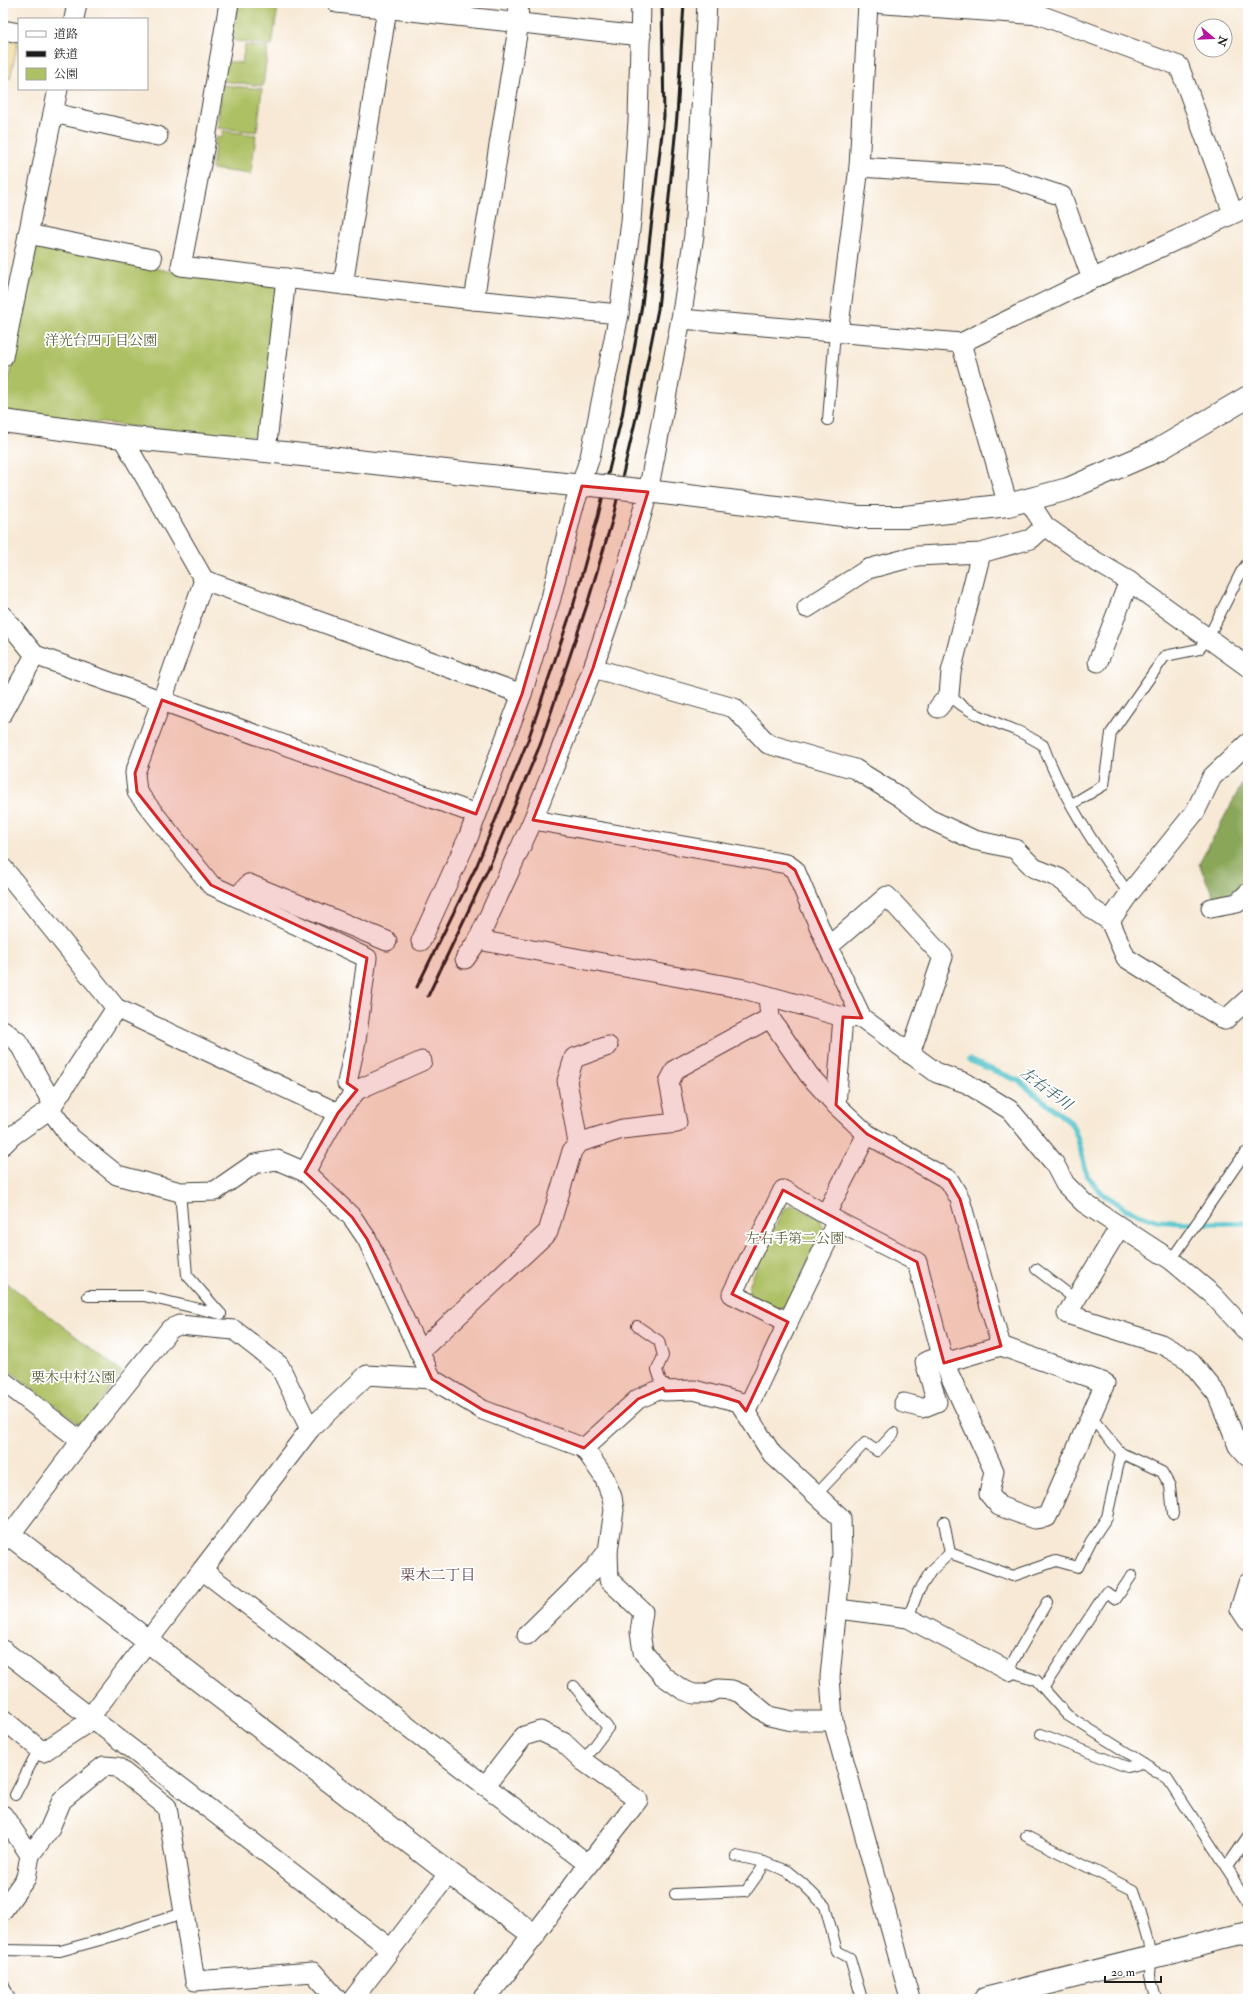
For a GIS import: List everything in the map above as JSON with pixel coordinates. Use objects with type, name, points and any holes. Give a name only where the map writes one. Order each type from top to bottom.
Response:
[{"type":"street","points":[[74,18],[77,3]]},
{"type":"street","points":[[229,3],[205,144],[181,266],[474,300],[619,314]]},
{"type":"street","points":[[338,3],[641,36]]},
{"type":"street","points":[[474,300],[519,22],[518,3]]},
{"type":"street","points":[[421,941],[468,838],[522,694],[550,598],[573,509],[587,486],[590,458],[619,314],[631,222],[641,36],[641,3]]},
{"type":"street","points":[[465,959],[478,940],[533,820],[593,668],[624,577],[681,319],[694,235],[707,3]]},
{"type":"street","points":[[681,319],[837,333],[961,343],[1092,279],[1240,210],[1179,66],[1040,15],[869,3],[859,167],[837,333]]},
{"type":"street","points":[[343,285],[387,9]]},
{"type":"street","points":[[3,30],[18,34]]},
{"type":"street","points":[[3,358],[58,90]]},
{"type":"street","points":[[53,113],[158,136]]},
{"type":"street","points":[[859,167],[1002,176],[1062,196],[1092,279]]},
{"type":"street","points":[[28,234],[152,259]]},
{"type":"street","points":[[266,451],[286,278]]},
{"type":"street","points":[[961,343],[1018,503],[1045,526],[1090,558],[1129,581],[1248,667]]},
{"type":"street","points":[[3,421],[122,437],[644,491],[859,517],[905,517],[1018,503],[1068,489],[1158,450],[1248,397]]},
{"type":"street","points":[[122,437],[204,580],[522,694]]},
{"type":"street","points":[[807,608],[868,569],[917,556],[981,554],[1031,539],[1045,526]]},
{"type":"street","points":[[943,701],[981,554]]},
{"type":"street","points":[[204,580],[135,773],[137,792],[211,885],[367,958],[356,1041],[347,1084],[357,1090]]},
{"type":"street","points":[[1098,662],[1129,581]]},
{"type":"street","points":[[3,616],[35,655],[476,814]]},
{"type":"street","points":[[3,713],[35,655]]},
{"type":"street","points":[[593,668],[734,708],[768,744],[855,769],[900,796],[929,819],[974,840],[1015,849],[1034,868],[1059,878],[1080,895],[1089,907],[1110,921],[1126,958],[1225,1020],[1248,999]]},
{"type":"street","points":[[1110,921],[1129,894],[1195,812],[1212,776],[1248,743]]},
{"type":"street","points":[[533,820],[786,864],[795,870],[828,947],[852,1017],[836,1105]]},
{"type":"street","points":[[3,868],[116,1008],[338,1113]]},
{"type":"street","points":[[237,897],[249,884],[387,941]]},
{"type":"street","points":[[1211,908],[1237,903],[1248,894]]},
{"type":"street","points":[[828,947],[887,896],[943,957],[910,1054]]},
{"type":"street","points":[[478,940],[744,989],[852,1017],[938,1073],[966,1083],[1010,1110],[1054,1163],[1064,1184],[1084,1203],[1119,1228],[1171,1260],[1214,1295],[1248,1333]]},
{"type":"street","points":[[768,996],[770,1018],[808,1075],[836,1105],[867,1134],[949,1180],[960,1199],[1001,1346]]},
{"type":"street","points":[[6,1134],[51,1106],[116,1008]]},
{"type":"street","points":[[356,1041],[375,1014]]},
{"type":"street","points":[[419,1352],[548,1232],[572,1151],[578,1143],[622,1129],[677,1123],[669,1082],[676,1069],[770,1018]]},
{"type":"street","points":[[3,1030],[18,1042],[51,1106],[72,1138],[117,1175],[180,1192],[215,1191],[254,1164],[277,1160],[305,1172],[352,1217],[367,1239],[432,1379]]},
{"type":"street","points":[[578,1143],[567,1081],[574,1058],[608,1046]]},
{"type":"street","points":[[305,1172],[338,1113],[357,1090],[422,1061]]},
{"type":"street","points":[[746,1411],[788,1322],[867,1134]]},
{"type":"street","points":[[788,1322],[732,1294],[783,1190],[832,1218],[917,1262],[943,1360],[994,1471],[989,1494],[999,1506],[1034,1519],[1047,1517],[1105,1383],[1001,1346],[943,1360],[925,1362],[937,1402],[922,1408],[904,1403]]},
{"type":"street","points":[[1119,1228],[1067,1314],[1161,1344],[1189,1360],[1217,1394],[1238,1446],[1248,1457]]},
{"type":"street","points":[[221,1314],[234,1330],[279,1365],[310,1429]]},
{"type":"street","points":[[234,1330],[179,1325],[170,1329],[81,1441],[7,1538],[148,1642],[450,1873],[534,1935]]},
{"type":"street","points":[[3,1720],[43,1752],[84,1725],[310,1429],[367,1375],[432,1379],[483,1410],[584,1448],[604,1477],[612,1497],[614,1510],[608,1551],[609,1580],[644,1612],[640,1632],[643,1652],[663,1676],[683,1690],[694,1694],[706,1694],[718,1689],[742,1694],[769,1716],[792,1721],[833,1721]]},
{"type":"street","points":[[3,1381],[81,1441]]},
{"type":"street","points":[[584,1448],[638,1399],[663,1388],[666,1391],[694,1390],[720,1396],[739,1402],[772,1454],[841,1518],[842,1554],[838,1609],[830,1677],[833,1721],[910,1999]]},
{"type":"street","points":[[526,1636],[592,1571],[608,1551]]},
{"type":"street","points":[[202,1570],[588,1864]]},
{"type":"street","points":[[1248,1583],[1240,1609],[1248,1621]]},
{"type":"street","points":[[838,1609],[908,1618],[1008,1670]]},
{"type":"street","points":[[3,1650],[391,1949]]},
{"type":"street","points":[[484,1999],[638,1800],[583,1761],[563,1742],[540,1731],[524,1736],[485,1786]]},
{"type":"street","points":[[3,1910],[26,1878],[34,1844],[48,1830],[62,1800],[104,1766],[117,1767],[167,1807],[195,1981],[313,1972],[337,1999]]},
{"type":"street","points":[[3,1815],[34,1844]]},
{"type":"street","points":[[353,1999],[450,1873]]},
{"type":"street","points":[[985,1999],[1248,1933]]},
{"type":"lane","points":[[828,420],[837,333]]},
{"type":"lane","points":[[1072,804],[1104,785],[1111,733],[1165,656],[1199,649],[1208,638],[1241,572],[1248,562]]},
{"type":"lane","points":[[943,701],[959,704],[986,720],[1017,730],[1043,745],[1053,773],[1097,850],[1129,894]]},
{"type":"lane","points":[[1171,1260],[1245,1153],[1248,1154]]},
{"type":"lane","points":[[180,1192],[187,1275],[221,1314]]},
{"type":"lane","points":[[1036,1269],[1075,1299]]},
{"type":"lane","points":[[88,1296],[144,1296],[221,1314]]},
{"type":"lane","points":[[637,1326],[659,1341],[663,1356],[657,1370],[663,1388]]},
{"type":"lane","points":[[1091,1417],[1121,1453],[1162,1472],[1170,1486],[1173,1514]]},
{"type":"lane","points":[[816,1495],[865,1443],[877,1451],[894,1433]]},
{"type":"lane","points":[[950,1553],[1013,1576],[1056,1561],[1078,1567],[1097,1530],[1107,1517],[1121,1453]]},
{"type":"lane","points":[[944,1522],[950,1553]]},
{"type":"lane","points":[[908,1618],[918,1592],[931,1571],[950,1553]]},
{"type":"lane","points":[[1044,1688],[1106,1592],[1116,1599],[1132,1575]]},
{"type":"lane","points":[[1047,1602],[1008,1670],[1036,1680],[1067,1715],[1167,1778],[1248,1902]]},
{"type":"lane","points":[[574,1686],[608,1728],[583,1761]]},
{"type":"lane","points":[[1041,1734],[1127,1767],[1143,1763]]},
{"type":"lane","points":[[15,1795],[35,1756],[43,1752]]},
{"type":"lane","points":[[1026,1836],[1133,1890],[1148,1942],[1151,1958],[1150,1976],[1156,1999]]},
{"type":"lane","points":[[1226,1868],[1248,1836]]},
{"type":"lane","points":[[736,1856],[764,1862],[787,1871],[825,1906],[836,1951],[850,1958],[862,1999]]},
{"type":"lane","points":[[674,1894],[746,1891],[761,1870],[764,1862]]},
{"type":"lane","points":[[3,1950],[60,1951],[100,1940],[183,1913]]},
{"type":"lane","points":[[3,1983],[10,1999]]},
{"type":"highlighted area","points":[[582,486],[648,492],[593,668],[533,820],[787,864],[795,870],[862,1018],[843,1017],[836,1105],[867,1134],[949,1180],[960,1199],[1001,1346],[944,1363],[917,1262],[783,1190],[732,1294],[788,1322],[746,1411],[739,1402],[720,1396],[694,1390],[665,1391],[663,1388],[638,1399],[584,1448],[483,1410],[432,1379],[367,1239],[352,1217],[305,1172],[338,1113],[357,1090],[347,1083],[367,958],[211,885],[137,792],[135,773],[162,700],[476,814],[522,694]]},
{"type":"green space","points":[[238,3],[259,3],[278,6],[272,46],[230,40]]},
{"type":"green space","points":[[245,45],[268,48],[263,86],[221,81],[224,61],[242,63]]},
{"type":"green space","points":[[222,85],[262,89],[257,132],[217,128]]},
{"type":"green space","points":[[223,131],[256,135],[251,174],[212,169],[216,137],[222,138]]},
{"type":"green space","name":"洋光台四丁目公園","points":[[37,242],[191,276],[277,283],[263,413],[258,432],[246,440],[3,411]]},
{"type":"green space","points":[[1243,782],[1248,782],[1248,885],[1215,900],[1199,864]]},
{"type":"green space","name":"左右手第二公園","points":[[792,1205],[820,1219],[824,1229],[786,1307],[776,1308],[749,1294],[749,1285],[783,1210]]},
{"type":"green space","name":"栗木中村公園","points":[[3,1280],[122,1372],[84,1425],[78,1423],[3,1366]]},
{"type":"sand","points":[[3,38],[18,42],[10,78],[3,77]]},
{"type":"waterway","name":"左右手川","points":[[969,1060],[1019,1081],[1071,1123],[1078,1139],[1087,1176],[1103,1194],[1126,1209],[1157,1221],[1182,1223],[1248,1223]]},
{"type":"railway","points":[[417,987],[477,865],[528,740],[574,603],[598,516],[622,416],[642,305],[664,116],[662,3]]},
{"type":"railway","points":[[428,996],[488,869],[540,745],[587,605],[612,521],[636,418],[658,309],[677,116],[684,3]]},
{"type":"district","name":"栗木二丁目","points":[[438,1575]]}]
